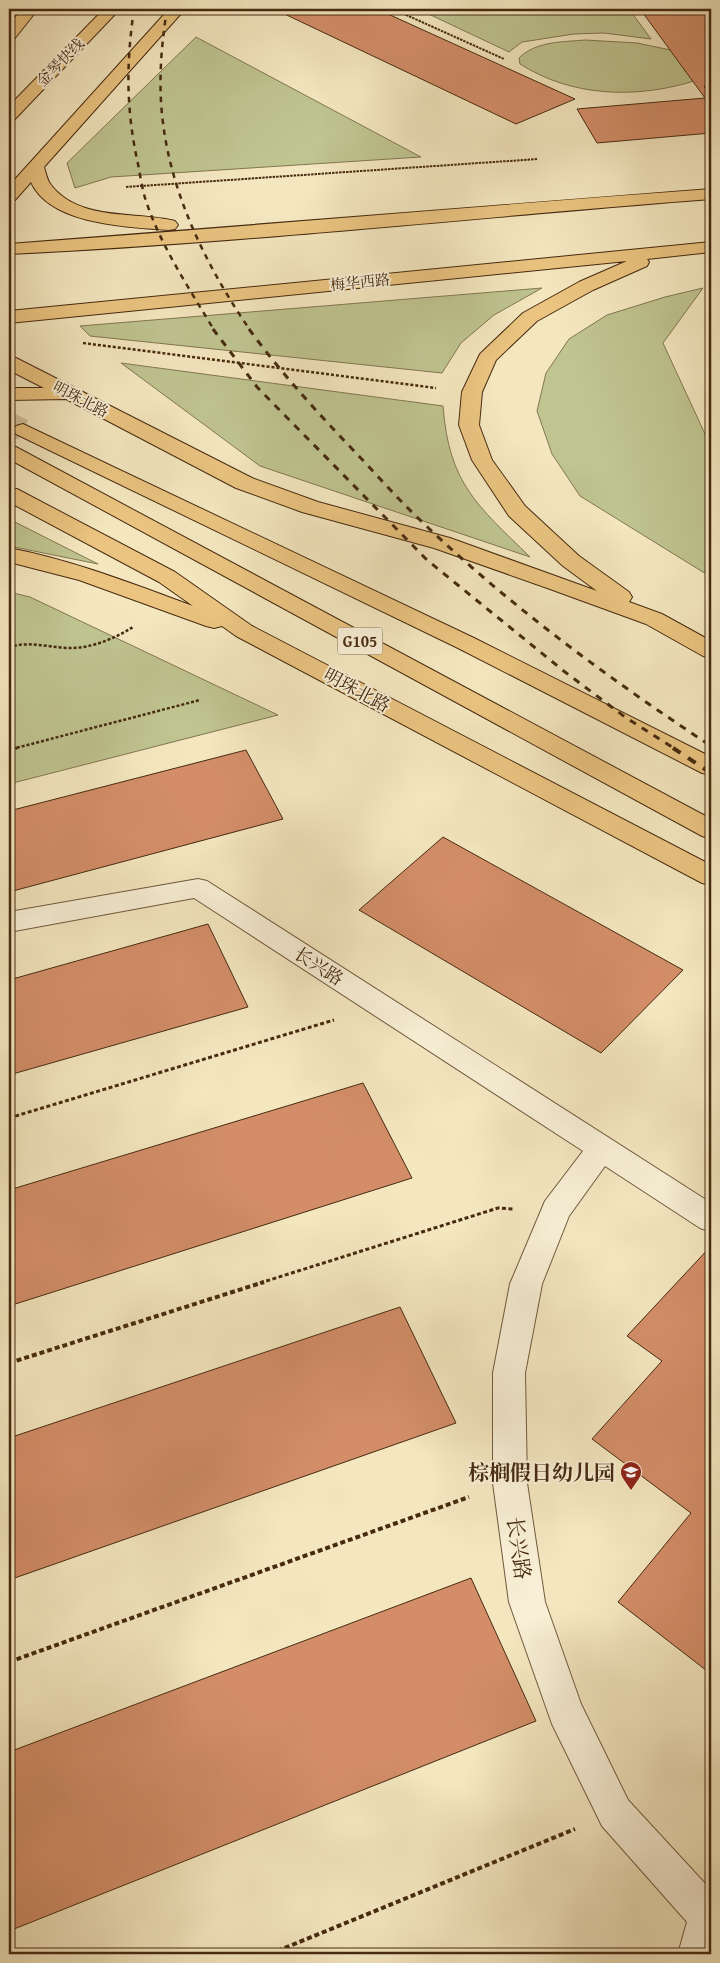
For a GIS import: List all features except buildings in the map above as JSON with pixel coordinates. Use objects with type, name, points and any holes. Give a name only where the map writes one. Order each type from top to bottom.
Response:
[{"type":"main road","points":[[9,35],[30,9]]},
{"type":"main road","name":"金琴快线","points":[[9,114],[112,9]]},
{"type":"main road","points":[[9,196],[177,9]]},
{"type":"main road","points":[[36,168],[42,185],[49,194],[63,204],[90,215],[122,221],[252,232]]},
{"type":"main road","points":[[9,249],[252,232],[522,208],[711,194]]},
{"type":"main road","name":"梅华西路","points":[[9,317],[711,247]]},
{"type":"main road","points":[[654,620],[571,562],[517,511],[482,460],[469,425],[472,392],[487,358],[530,317],[586,286],[662,252]]},
{"type":"main road","name":"明珠北路","points":[[9,362],[244,483],[310,507],[442,543],[558,584],[654,620],[711,651]]},
{"type":"main road","points":[[9,394],[71,394]]},
{"type":"main road","name":"G105","points":[[23,430],[466,643],[711,767]]},
{"type":"main road","name":"G105","points":[[9,452],[711,830]]},
{"type":"main road","name":"明珠北路","points":[[9,494],[167,577],[244,631],[711,876]]},
{"type":"main road","points":[[9,555],[73,570],[162,604],[244,631]]},
{"type":"lane","name":"长兴路","points":[[9,922],[198,888],[711,1219]]},
{"type":"lane","name":"长兴路","points":[[602,1148],[556,1210],[526,1284],[509,1373],[510,1483],[527,1602],[565,1711],[616,1812],[710,1914],[698,1954]]},
{"type":"path","points":[[393,9],[504,59]]},
{"type":"path","points":[[704,88],[711,87]]},
{"type":"path","points":[[126,187],[538,159]]},
{"type":"path","points":[[77,343],[472,392]]},
{"type":"path","points":[[9,647],[15,644],[74,648],[92,645],[125,632],[162,604]]},
{"type":"path","points":[[9,750],[200,700]]},
{"type":"path","points":[[9,1118],[381,1006]]},
{"type":"path","points":[[9,1363],[498,1208],[556,1210]]},
{"type":"path","points":[[9,1662],[510,1483]]},
{"type":"path","points":[[270,1954],[616,1812]]},
{"type":"green space","points":[[418,9],[629,9],[651,39],[604,33],[574,34],[522,42],[509,52]]},
{"type":"green space","points":[[196,37],[421,157],[111,177],[75,188],[67,163]]},
{"type":"green space","points":[[585,40],[637,43],[680,52],[694,81],[650,91],[605,92],[561,83],[540,75],[520,64],[519,58],[533,48],[550,43]]},
{"type":"green space","points":[[542,288],[494,315],[461,343],[442,373],[90,336],[80,326]]},
{"type":"green space","points":[[703,288],[663,343],[711,447],[711,577],[580,496],[552,454],[537,411],[546,373],[569,339],[607,315],[665,297]]},
{"type":"green space","points":[[121,363],[443,406],[446,433],[459,474],[481,507],[530,557],[260,466]]},
{"type":"green space","points":[[9,519],[98,564],[9,546]]},
{"type":"green space","points":[[9,592],[30,597],[278,715],[9,784]]},
{"type":"tunnel","points":[[9,423],[23,430]]},
{"type":"railway","points":[[134,9],[128,87],[129,106],[144,194],[151,215],[167,249],[214,330]]},
{"type":"railway","points":[[167,9],[160,80],[163,123],[174,178],[183,205],[206,257],[250,330]]},
{"type":"railway","points":[[213,329],[257,387],[427,560],[565,672],[625,717],[675,749]]},
{"type":"railway","points":[[249,329],[287,377],[327,422],[402,502],[452,550],[559,639],[634,694],[711,746]]},
{"type":"railway","points":[[673,748],[711,773]]},
{"type":"place","name":"棕榈假日幼儿园","points":[[631,1491]]}]
